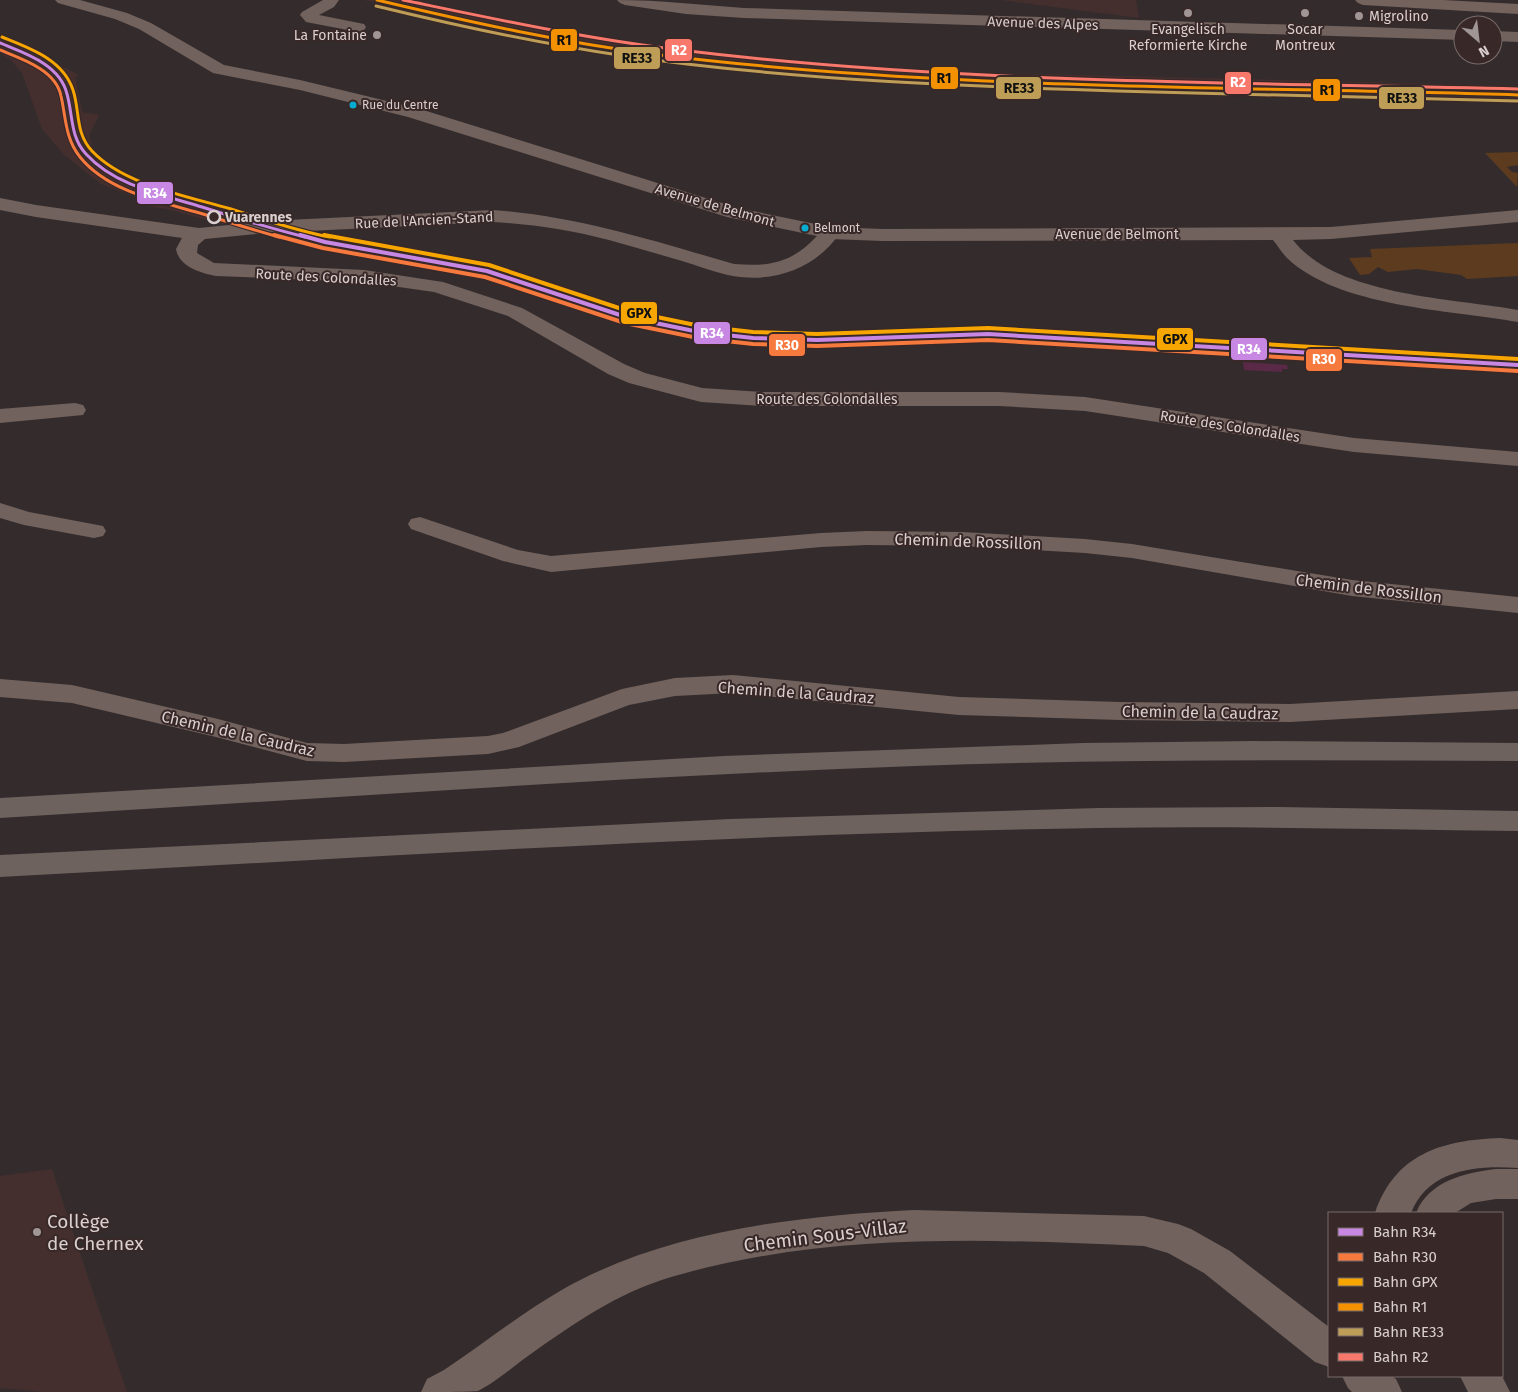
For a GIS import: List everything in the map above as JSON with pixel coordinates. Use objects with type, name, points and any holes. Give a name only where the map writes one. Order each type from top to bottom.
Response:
[{"type":"highway","points":[[0,808],[724,765],[1083,752],[1255,750],[1518,752]]},
{"type":"highway","points":[[0,866],[924,822],[1098,818],[1278,817],[1518,821]]},
{"type":"main road","points":[[1363,0],[1518,9]]},
{"type":"street","name":"Avenue de Belmont","points":[[63,0],[121,16],[145,26],[219,69],[307,87],[414,113],[734,213],[830,233],[883,235],[1280,234],[1350,231],[1518,216]]},
{"type":"street","points":[[331,0],[330,4],[308,15],[312,19],[358,27]]},
{"type":"street","name":"Avenue des Alpes","points":[[625,0],[686,9],[734,13],[1453,36]]},
{"type":"street","points":[[1503,36],[1518,37]]},
{"type":"street","name":"Rue de l'Ancien-Stand","points":[[0,204],[36,211],[199,234],[267,227],[493,216],[517,217],[570,224],[724,268],[751,272],[768,271],[796,264],[810,254],[830,233]]},
{"type":"street","name":"Route des Colondalles","points":[[199,234],[189,242],[186,249],[192,260],[207,268],[232,272],[364,276],[436,286],[468,294],[515,312],[587,354],[637,378],[701,395],[762,399],[999,399],[1085,404],[1354,445],[1518,460]]},
{"type":"street","points":[[1280,234],[1284,243],[1299,258],[1314,269],[1337,280],[1410,300],[1518,316]]},
{"type":"street","points":[[0,416],[75,410]]},
{"type":"street","points":[[0,510],[24,518],[94,531]]},
{"type":"street","name":"Chemin de Rossillon","points":[[420,524],[512,556],[551,564],[821,540],[866,538],[962,539],[1085,546],[1132,551],[1352,588],[1518,605]]},
{"type":"street","name":"Chemin de la Caudraz","points":[[0,688],[72,694],[218,728],[307,752],[344,753],[488,745],[509,741],[622,698],[675,687],[726,685],[784,688],[959,706],[1120,711],[1290,713],[1518,700]]},
{"type":"street","points":[[1393,1212],[1395,1203],[1414,1177],[1444,1160],[1496,1151],[1518,1154]]},
{"type":"street","points":[[1434,1212],[1437,1207],[1461,1191],[1489,1184],[1518,1184]]},
{"type":"street","name":"Chemin Sous-Villaz","points":[[441,1392],[458,1384],[573,1303],[624,1278],[659,1265],[720,1249],[797,1236],[857,1228],[914,1224],[1119,1230],[1144,1232],[1178,1240],[1199,1250],[1217,1262],[1328,1349]]},
{"type":"street","points":[[1363,1377],[1382,1392]]},
{"type":"street","points":[[1481,1377],[1490,1392]]},
{"type":"shaded area","points":[[364,0],[409,0],[589,37],[748,58],[958,72],[1518,86],[1518,99],[955,84],[804,74],[573,45],[498,31]]},
{"type":"shaded area","points":[[1001,0],[1136,0],[1139,18]]},
{"type":"shaded area","points":[[0,39],[36,53],[79,75],[75,77],[82,112],[99,115],[89,135],[95,157],[119,173],[187,194],[264,222],[304,233],[347,243],[460,260],[496,270],[604,307],[633,314],[758,335],[850,334],[916,328],[1012,331],[1518,361],[1518,372],[1151,348],[1078,349],[934,338],[840,344],[758,343],[693,338],[639,329],[523,287],[457,268],[302,244],[244,224],[221,224],[167,209],[146,206],[151,203],[101,184],[64,155],[42,129],[22,73],[11,60],[0,53]]},
{"type":"shaded area","points":[[1518,152],[1518,165],[1507,167],[1512,172],[1518,173],[1517,187],[1485,153]]},
{"type":"shaded area","points":[[1518,243],[1518,276],[1467,279],[1461,275],[1417,269],[1388,272],[1378,267],[1369,274],[1360,275],[1349,258],[1372,257],[1370,249]]},
{"type":"shaded area","points":[[1243,362],[1287,365],[1288,369],[1282,369],[1282,372],[1244,370]]},
{"type":"shaded area","name":"Collège de Chernex","points":[[52,1169],[127,1392],[45,1392],[0,1388],[0,1176]]},
{"type":"rail line","name":"R1","points":[[377,0],[588,45],[660,55],[788,68],[916,77],[1044,82],[1518,95]]},
{"type":"rail line","name":"R2","points":[[403,0],[540,29],[679,50],[818,64],[1098,79],[1518,89]]},
{"type":"rail line","name":"RE33","points":[[376,6],[446,23],[587,51],[787,75],[1043,89],[1518,101]]},
{"type":"rail line","name":"GPX","points":[[2,37],[35,51],[50,60],[64,74],[73,90],[78,126],[84,140],[91,150],[108,165],[125,174],[157,187],[326,236],[489,265],[628,311],[700,326],[753,332],[817,334],[988,328],[1518,359]]},
{"type":"rail line","name":"R34","points":[[0,43],[32,56],[46,65],[59,78],[67,92],[72,128],[78,143],[86,154],[104,170],[122,180],[155,193],[267,227],[325,242],[487,271],[626,317],[699,332],[753,338],[817,340],[988,334],[1518,365]]},
{"type":"rail line","name":"R30","points":[[0,50],[29,62],[42,70],[54,82],[61,94],[66,130],[73,146],[81,158],[100,175],[120,186],[153,199],[265,233],[323,248],[485,277],[625,323],[698,338],[753,344],[817,346],[988,340],[1518,371]]},
{"type":"place","name":"Evangelisch Reformierte Kirche","points":[[1188,13]]},
{"type":"place","name":"Socar Montreux","points":[[1305,13]]},
{"type":"place","name":"Migrolino","points":[[1359,16]]},
{"type":"place","name":"La Fontaine","points":[[377,35]]},
{"type":"place","name":"Rue du Centre","points":[[353,105]]},
{"type":"place","name":"Vuarennes","points":[[214,217]]},
{"type":"place","name":"Belmont","points":[[805,228]]},
{"type":"place","name":"Collège de Chernex","points":[[37,1232]]}]
